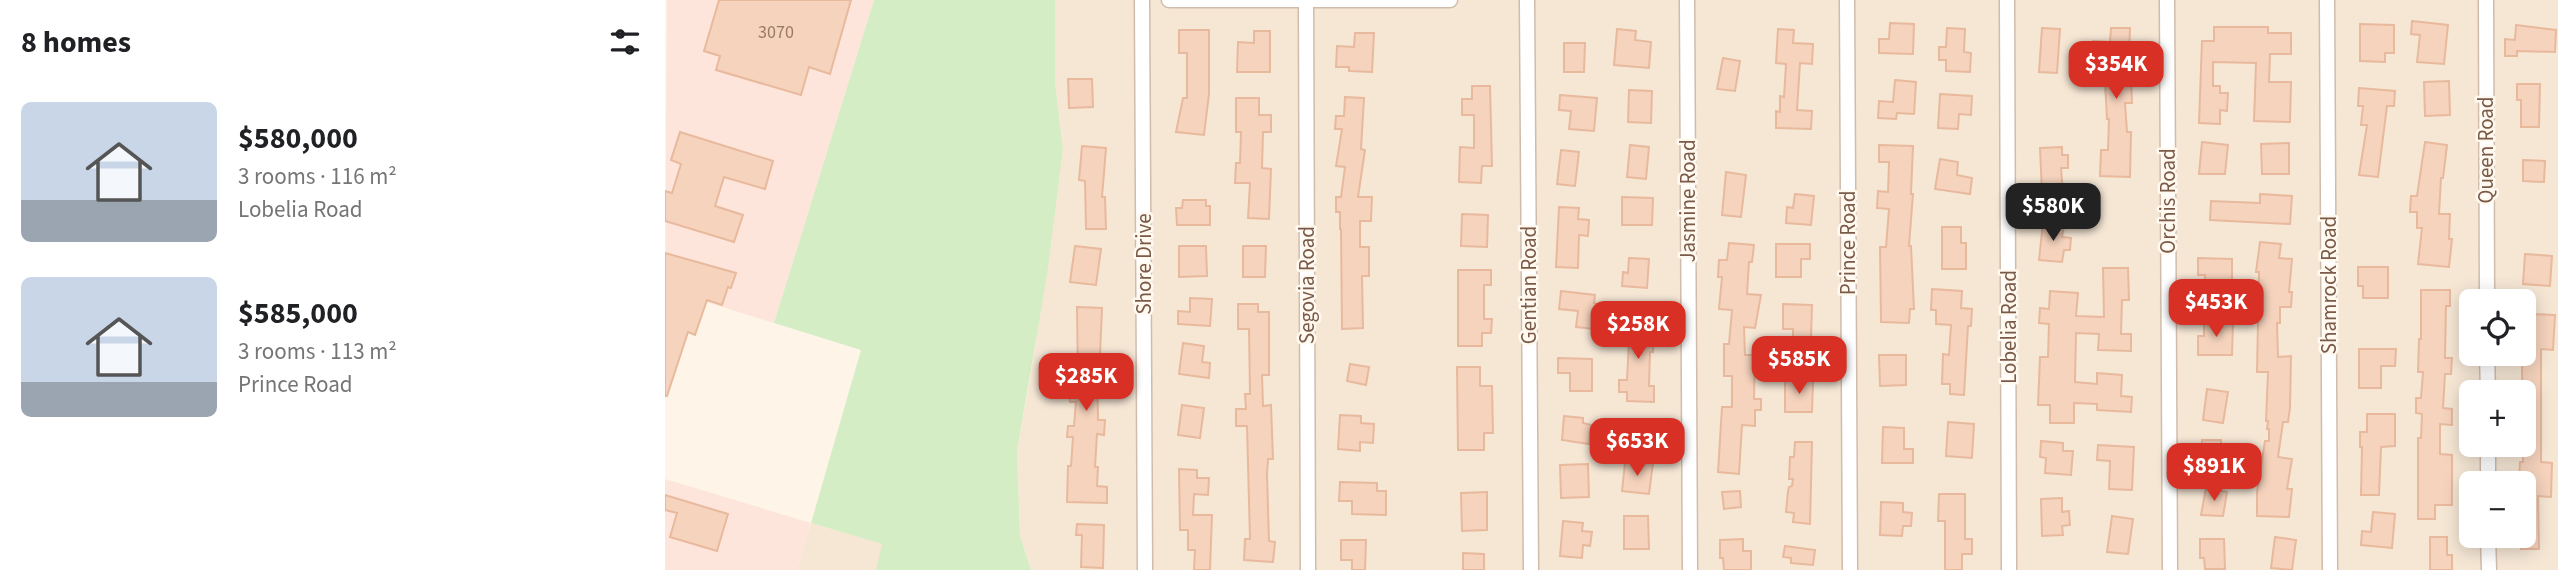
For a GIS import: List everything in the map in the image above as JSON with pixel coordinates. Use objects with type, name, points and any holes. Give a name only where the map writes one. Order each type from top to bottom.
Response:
[{"type":"street","name":"Shore Drive","points":[[1142,0],[1145,570]]},
{"type":"street","points":[[1169,0],[1450,0]]},
{"type":"street","name":"Segovia Road","points":[[1306,0],[1308,570]]},
{"type":"street","name":"Gentian Road","points":[[1527,0],[1531,570]]},
{"type":"street","name":"Jasmine Road","points":[[1687,0],[1690,570]]},
{"type":"street","name":"Prince Road","points":[[1847,0],[1850,570]]},
{"type":"street","name":"Lobelia Road","points":[[2007,0],[2009,570]]},
{"type":"street","name":"Orchis Road","points":[[2167,0],[2170,570]]},
{"type":"street","name":"Shamrock Road","points":[[2327,0],[2330,570]]},
{"type":"street","name":"Queen Road","points":[[2486,0],[2487,289]]},
{"type":"street","points":[[2489,548],[2489,570]]},
{"type":"shaded area","points":[[667,0],[874,0],[774,323],[665,289]]},
{"type":"shaded area","points":[[1055,0],[2558,0],[2558,570],[1031,570],[1020,536],[1017,451],[1063,149],[1055,83]]},
{"type":"shaded area","points":[[665,479],[811,523],[797,570],[665,570]]},
{"type":"shaded area","points":[[811,523],[883,544],[876,570],[797,570]]},
{"type":"green space","points":[[874,0],[1055,0],[1055,83],[1063,149],[1047,275],[1017,451],[1020,536],[1031,570],[876,570],[882,544],[811,523],[861,350],[774,323]]},
{"type":"building","points":[[719,0],[851,0],[830,74],[809,67],[801,95],[716,70],[720,56],[704,51]]},
{"type":"building","points":[[2412,21],[2448,25],[2444,64],[2417,62],[2420,35],[2411,34]]},
{"type":"building","points":[[1890,23],[1914,24],[1913,54],[1879,53],[1879,39],[1889,39]]},
{"type":"building","points":[[2360,24],[2394,25],[2394,53],[2385,53],[2385,62],[2360,61]]},
{"type":"building","points":[[2516,25],[2556,30],[2555,52],[2517,51],[2517,56],[2505,56],[2505,39],[2515,40]]},
{"type":"building","points":[[2214,27],[2268,27],[2268,33],[2291,33],[2291,54],[2270,54],[2269,82],[2291,82],[2290,122],[2254,121],[2256,63],[2213,62],[2213,86],[2220,86],[2220,93],[2228,93],[2227,111],[2220,110],[2220,124],[2199,123],[2202,41],[2214,41]]},
{"type":"building","points":[[1947,28],[1965,29],[1964,52],[1971,53],[1970,72],[1946,71],[1946,60],[1939,60],[1939,47],[1946,47]]},
{"type":"building","points":[[2042,28],[2060,29],[2057,73],[2039,72]]},
{"type":"building","points":[[2111,28],[2130,28],[2128,79],[2131,79],[2132,103],[2125,103],[2127,132],[2131,132],[2130,177],[2100,176],[2101,150],[2108,150],[2109,119],[2104,63],[2093,63],[2093,41],[2110,42]]},
{"type":"building","points":[[1617,29],[1636,31],[1635,40],[1651,42],[1649,68],[1614,65]]},
{"type":"building","points":[[1778,29],[1794,30],[1793,43],[1813,44],[1812,64],[1800,63],[1797,110],[1812,111],[1811,129],[1776,128],[1776,111],[1780,112],[1780,96],[1784,97],[1786,64],[1776,63]]},
{"type":"building","points":[[1179,30],[1209,30],[1209,94],[1204,135],[1176,132],[1183,98],[1187,98],[1187,53],[1179,53]]},
{"type":"building","points":[[1254,31],[1270,31],[1270,72],[1237,72],[1238,42],[1254,43]]},
{"type":"building","points":[[1355,33],[1374,33],[1372,72],[1349,71],[1349,67],[1336,67],[1337,46],[1354,47]]},
{"type":"building","points":[[1564,43],[1585,43],[1584,72],[1564,72]]},
{"type":"building","points":[[1723,58],[1740,61],[1735,91],[1717,89]]},
{"type":"building","points":[[1068,79],[1092,79],[1093,107],[1069,108]]},
{"type":"building","points":[[1895,80],[1916,82],[1914,114],[1897,113],[1896,119],[1878,118],[1879,101],[1893,102]]},
{"type":"building","points":[[2449,81],[2450,115],[2425,116],[2424,82]]},
{"type":"building","points":[[2517,84],[2540,84],[2539,127],[2521,127],[2521,100],[2517,100]]},
{"type":"building","points":[[1472,86],[1490,86],[1492,166],[1482,166],[1481,183],[1459,182],[1460,147],[1474,148],[1474,115],[1462,115],[1462,99],[1472,99]]},
{"type":"building","points":[[2359,88],[2395,91],[2394,106],[2387,106],[2378,177],[2359,175],[2367,125],[2361,125],[2363,106],[2358,106]]},
{"type":"building","points":[[1629,90],[1652,91],[1651,123],[1628,122]]},
{"type":"building","points":[[1940,94],[1972,96],[1971,115],[1959,114],[1958,129],[1938,128]]},
{"type":"building","points":[[1560,95],[1597,98],[1594,131],[1569,129],[1571,111],[1559,110]]},
{"type":"building","points":[[1345,97],[1364,98],[1361,149],[1365,150],[1358,197],[1372,197],[1371,221],[1360,221],[1360,247],[1369,247],[1369,276],[1362,276],[1363,328],[1342,329],[1341,229],[1340,212],[1336,212],[1336,197],[1341,197],[1345,167],[1336,166],[1342,129],[1335,129],[1336,116],[1344,116]]},
{"type":"building","points":[[1236,98],[1259,98],[1259,115],[1271,115],[1271,132],[1263,132],[1262,168],[1271,169],[1269,219],[1248,218],[1250,183],[1235,183],[1236,163],[1240,163],[1241,132],[1236,132]]},
{"type":"building","points":[[680,132],[773,161],[765,189],[724,177],[715,206],[743,215],[734,242],[665,221],[665,191],[672,193],[681,164],[671,160]]},
{"type":"building","points":[[2202,142],[2228,145],[2225,174],[2199,174]]},
{"type":"building","points":[[2425,142],[2447,145],[2441,178],[2439,214],[2450,214],[2449,239],[2452,239],[2449,267],[2418,264],[2422,228],[2417,228],[2417,212],[2410,212],[2411,196],[2417,196]]},
{"type":"building","points":[[2289,143],[2289,174],[2262,174],[2261,144]]},
{"type":"building","points":[[1630,145],[1649,147],[1646,179],[1627,177]]},
{"type":"building","points":[[1879,145],[1913,146],[1909,246],[1914,309],[1910,309],[1909,323],[1881,322],[1880,247],[1886,247],[1889,209],[1877,208],[1878,191],[1888,192],[1889,162],[1879,162]]},
{"type":"building","points":[[1082,146],[1106,148],[1102,197],[1105,197],[1106,229],[1086,229],[1085,181],[1079,180]]},
{"type":"building","points":[[2062,147],[2062,155],[2068,155],[2068,168],[2061,168],[2063,194],[2042,194],[2040,148]]},
{"type":"building","points":[[1561,150],[1579,152],[1575,186],[1557,184]]},
{"type":"building","points":[[1940,159],[1958,162],[1957,175],[1972,178],[1970,194],[1935,189]]},
{"type":"building","points":[[2523,160],[2545,161],[2544,182],[2523,181]]},
{"type":"building","points":[[1726,172],[1746,175],[1741,217],[1722,215]]},
{"type":"building","points":[[1795,194],[1814,196],[1811,225],[1786,223],[1787,207],[1793,208]]},
{"type":"building","points":[[2260,194],[2292,196],[2290,224],[2210,220],[2211,201],[2260,203]]},
{"type":"building","points":[[1622,197],[1653,198],[1652,225],[1622,225]]},
{"type":"building","points":[[1183,200],[1206,200],[1206,206],[1210,206],[1210,225],[1177,225],[1176,208],[1182,208]]},
{"type":"building","points":[[1559,207],[1579,208],[1578,219],[1589,220],[1588,236],[1579,235],[1578,268],[1556,267]]},
{"type":"building","points":[[1462,214],[1488,215],[1487,247],[1461,246]]},
{"type":"building","points":[[2043,223],[2064,225],[2062,237],[2071,238],[2070,250],[2064,250],[2062,262],[2039,260]]},
{"type":"building","points":[[1942,227],[1961,227],[1961,243],[1966,243],[1966,269],[1942,269]]},
{"type":"building","points":[[2260,242],[2281,244],[2279,258],[2292,259],[2289,292],[2292,292],[2291,307],[2280,307],[2280,323],[2277,323],[2278,357],[2291,356],[2290,408],[2288,422],[2283,422],[2278,457],[2292,459],[2287,489],[2292,489],[2289,517],[2257,516],[2257,492],[2265,441],[2269,441],[2266,421],[2268,372],[2257,372],[2259,272],[2256,272]]},
{"type":"building","points":[[1729,243],[1754,245],[1752,262],[1749,262],[1747,294],[1761,295],[1755,328],[1744,327],[1745,355],[1755,355],[1754,399],[1761,399],[1761,410],[1755,410],[1755,426],[1742,425],[1739,474],[1718,472],[1722,407],[1732,407],[1732,376],[1724,376],[1724,344],[1729,344],[1732,310],[1719,309],[1722,277],[1718,277],[1719,260],[1727,260]]},
{"type":"building","points":[[1776,244],[1810,244],[1810,259],[1801,259],[1801,277],[1776,277]]},
{"type":"building","points":[[1075,246],[1101,249],[1096,285],[1070,282]]},
{"type":"building","points":[[1179,246],[1206,246],[1207,276],[1179,277]]},
{"type":"building","points":[[1243,246],[1266,246],[1265,277],[1243,277]]},
{"type":"building","points":[[665,253],[736,273],[722,305],[707,300],[695,335],[688,332],[667,396],[665,396]]},
{"type":"building","points":[[2525,254],[2552,256],[2550,286],[2523,284]]},
{"type":"building","points":[[1629,258],[1649,259],[1647,288],[1622,286],[1623,272],[1628,273]]},
{"type":"building","points":[[2198,258],[2232,259],[2232,295],[2204,295],[2205,275],[2198,275]]},
{"type":"building","points":[[2358,267],[2388,267],[2388,298],[2363,298],[2363,286],[2358,286]]},
{"type":"building","points":[[2103,268],[2128,268],[2129,300],[2122,300],[2121,334],[2131,334],[2131,351],[2098,350],[2099,334],[2076,333],[2075,382],[2097,384],[2097,373],[2122,375],[2121,396],[2132,397],[2131,412],[2097,410],[2097,404],[2074,403],[2074,423],[2050,423],[2050,405],[2038,405],[2040,357],[2048,357],[2049,324],[2039,323],[2040,308],[2049,309],[2050,291],[2078,293],[2076,316],[2104,317]]},
{"type":"building","points":[[1458,270],[1491,270],[1491,285],[1484,285],[1484,319],[1492,319],[1491,333],[1482,333],[1482,346],[1458,346]]},
{"type":"building","points":[[1932,289],[1962,291],[1961,308],[1972,309],[1971,326],[1968,326],[1964,395],[1950,394],[1950,384],[1942,384],[1943,354],[1949,355],[1951,325],[1936,324],[1936,310],[1931,310]]},
{"type":"building","points":[[2421,290],[2450,290],[2450,306],[2446,306],[2445,358],[2452,358],[2451,374],[2445,374],[2443,408],[2452,409],[2452,425],[2440,424],[2440,454],[2452,455],[2452,505],[2435,505],[2435,519],[2418,519],[2418,438],[2421,438],[2422,414],[2416,413],[2416,398],[2421,398],[2423,372],[2418,372]]},
{"type":"building","points":[[1561,291],[1595,295],[1594,303],[1597,304],[1594,329],[1576,327],[1578,311],[1559,309]]},
{"type":"building","points":[[1190,298],[1212,299],[1210,326],[1178,324],[1178,311],[1190,312]]},
{"type":"building","points":[[1238,304],[1258,304],[1258,312],[1269,312],[1269,375],[1262,375],[1263,406],[1271,405],[1273,459],[1268,459],[1267,474],[1269,541],[1275,542],[1273,562],[1244,560],[1245,539],[1250,539],[1247,426],[1236,426],[1236,409],[1246,409],[1245,394],[1250,394],[1249,329],[1238,329]]},
{"type":"building","points":[[1783,304],[1812,305],[1811,338],[1793,338],[1793,329],[1783,329]]},
{"type":"building","points":[[1077,307],[1102,308],[1100,355],[1097,355],[1098,420],[1105,420],[1104,435],[1097,434],[1095,467],[1098,467],[1097,486],[1107,487],[1107,503],[1067,502],[1068,466],[1071,466],[1073,437],[1067,437],[1068,426],[1074,426],[1076,402],[1070,402],[1070,381],[1078,381]]},
{"type":"building","points":[[2536,314],[2555,315],[2553,350],[2541,349],[2541,462],[2552,463],[2551,497],[2538,496],[2539,549],[2521,549],[2536,548],[2536,471],[2519,471],[2523,457],[2536,457],[2536,380],[2522,380],[2522,366],[2536,366]]},
{"type":"building","points":[[1627,317],[1650,319],[1649,335],[1654,335],[1653,352],[1650,352],[1649,386],[1654,386],[1654,402],[1627,401],[1627,392],[1619,392],[1619,380],[1627,380],[1629,342],[1622,342],[1623,329],[1627,329]]},
{"type":"building","points":[[2204,321],[2233,322],[2232,355],[2198,355],[2198,336],[2204,336]]},
{"type":"building","points":[[1183,343],[1204,346],[1202,362],[1210,363],[1209,378],[1179,374]]},
{"type":"building","points":[[2359,349],[2396,349],[2395,366],[2381,366],[2381,388],[2359,388]]},
{"type":"building","points":[[1879,355],[1906,355],[1906,385],[1880,386]]},
{"type":"building","points":[[1558,358],[1592,359],[1592,391],[1570,391],[1570,373],[1558,373]]},
{"type":"building","points":[[1350,364],[1369,367],[1366,385],[1347,381]]},
{"type":"building","points":[[1457,367],[1480,367],[1480,386],[1492,386],[1493,433],[1484,433],[1484,450],[1458,450]]},
{"type":"building","points":[[1785,380],[1813,381],[1812,412],[1785,412]]},
{"type":"building","points":[[2207,389],[2228,392],[2223,423],[2203,420]]},
{"type":"building","points":[[1182,405],[1204,408],[1200,438],[1178,435]]},
{"type":"building","points":[[2367,414],[2395,414],[2395,446],[2381,447],[2379,495],[2361,495],[2360,432],[2367,432]]},
{"type":"building","points":[[1340,415],[1361,416],[1361,423],[1374,424],[1373,443],[1360,442],[1360,451],[1338,449]]},
{"type":"building","points":[[1564,416],[1583,418],[1583,423],[1591,425],[1589,444],[1562,440]]},
{"type":"building","points":[[1948,422],[1974,424],[1972,458],[1946,456]]},
{"type":"building","points":[[1883,427],[1904,428],[1904,449],[1913,449],[1913,463],[1882,463]]},
{"type":"building","points":[[2202,440],[2221,440],[2221,470],[2202,470]]},
{"type":"building","points":[[2041,441],[2063,443],[2063,451],[2073,451],[2071,475],[2045,473],[2046,458],[2040,457]]},
{"type":"building","points":[[1795,442],[1812,442],[1810,524],[1793,522],[1794,513],[1786,512],[1788,491],[1793,479],[1789,479],[1790,457],[1794,457]]},
{"type":"building","points":[[2098,445],[2134,447],[2132,490],[2109,489],[2110,461],[2097,460]]},
{"type":"building","points":[[1625,463],[1653,463],[1649,494],[1622,491]]},
{"type":"building","points":[[1588,464],[1589,497],[1561,498],[1560,465]]},
{"type":"building","points":[[1179,469],[1197,470],[1197,478],[1209,478],[1208,495],[1194,494],[1193,515],[1212,515],[1210,570],[1194,570],[1195,550],[1188,550],[1188,530],[1180,530]]},
{"type":"building","points":[[1340,482],[1377,483],[1377,491],[1386,491],[1386,515],[1352,514],[1352,501],[1339,501]]},
{"type":"building","points":[[2206,488],[2227,492],[2223,516],[2201,515]]},
{"type":"building","points":[[1740,491],[1741,507],[1724,509],[1722,492]]},
{"type":"building","points":[[1487,492],[1487,530],[1462,531],[1461,493]]},
{"type":"building","points":[[1939,494],[1965,494],[1965,539],[1972,539],[1972,554],[1962,554],[1962,570],[1945,570],[1945,521],[1938,521]]},
{"type":"building","points":[[665,495],[728,514],[717,551],[670,537],[677,513],[665,510]]},
{"type":"building","points":[[2062,498],[2062,512],[2069,511],[2070,525],[2062,526],[2063,535],[2042,536],[2041,499]]},
{"type":"building","points":[[1881,502],[1903,503],[1903,512],[1912,513],[1911,526],[1903,526],[1902,536],[1880,535]]},
{"type":"building","points":[[2373,512],[2395,514],[2392,548],[2361,545],[2362,531],[2371,532]]},
{"type":"building","points":[[1624,516],[1648,516],[1649,549],[1624,549]]},
{"type":"building","points":[[2112,516],[2133,519],[2128,554],[2107,552]]},
{"type":"building","points":[[1563,521],[1583,523],[1582,531],[1592,532],[1590,546],[1583,545],[1582,558],[1560,556]]},
{"type":"building","points":[[1077,524],[1104,525],[1103,568],[1081,567],[1082,535],[1076,535]]},
{"type":"building","points":[[2275,537],[2296,540],[2292,570],[2271,568]]},
{"type":"building","points":[[2430,537],[2447,537],[2447,555],[2452,555],[2452,570],[2430,570]]},
{"type":"building","points":[[1743,539],[1743,551],[1751,551],[1751,570],[1724,570],[1723,558],[1720,558],[1720,540]]},
{"type":"building","points":[[2200,539],[2224,539],[2225,569],[2205,569],[2204,558],[2200,558]]},
{"type":"building","points":[[1341,540],[1366,540],[1365,570],[1352,570],[1352,560],[1341,560]]},
{"type":"building","points":[[1785,546],[1815,550],[1813,565],[1791,563],[1791,558],[1783,557]]},
{"type":"building","points":[[1463,553],[1484,554],[1484,570],[1463,570]]}]
